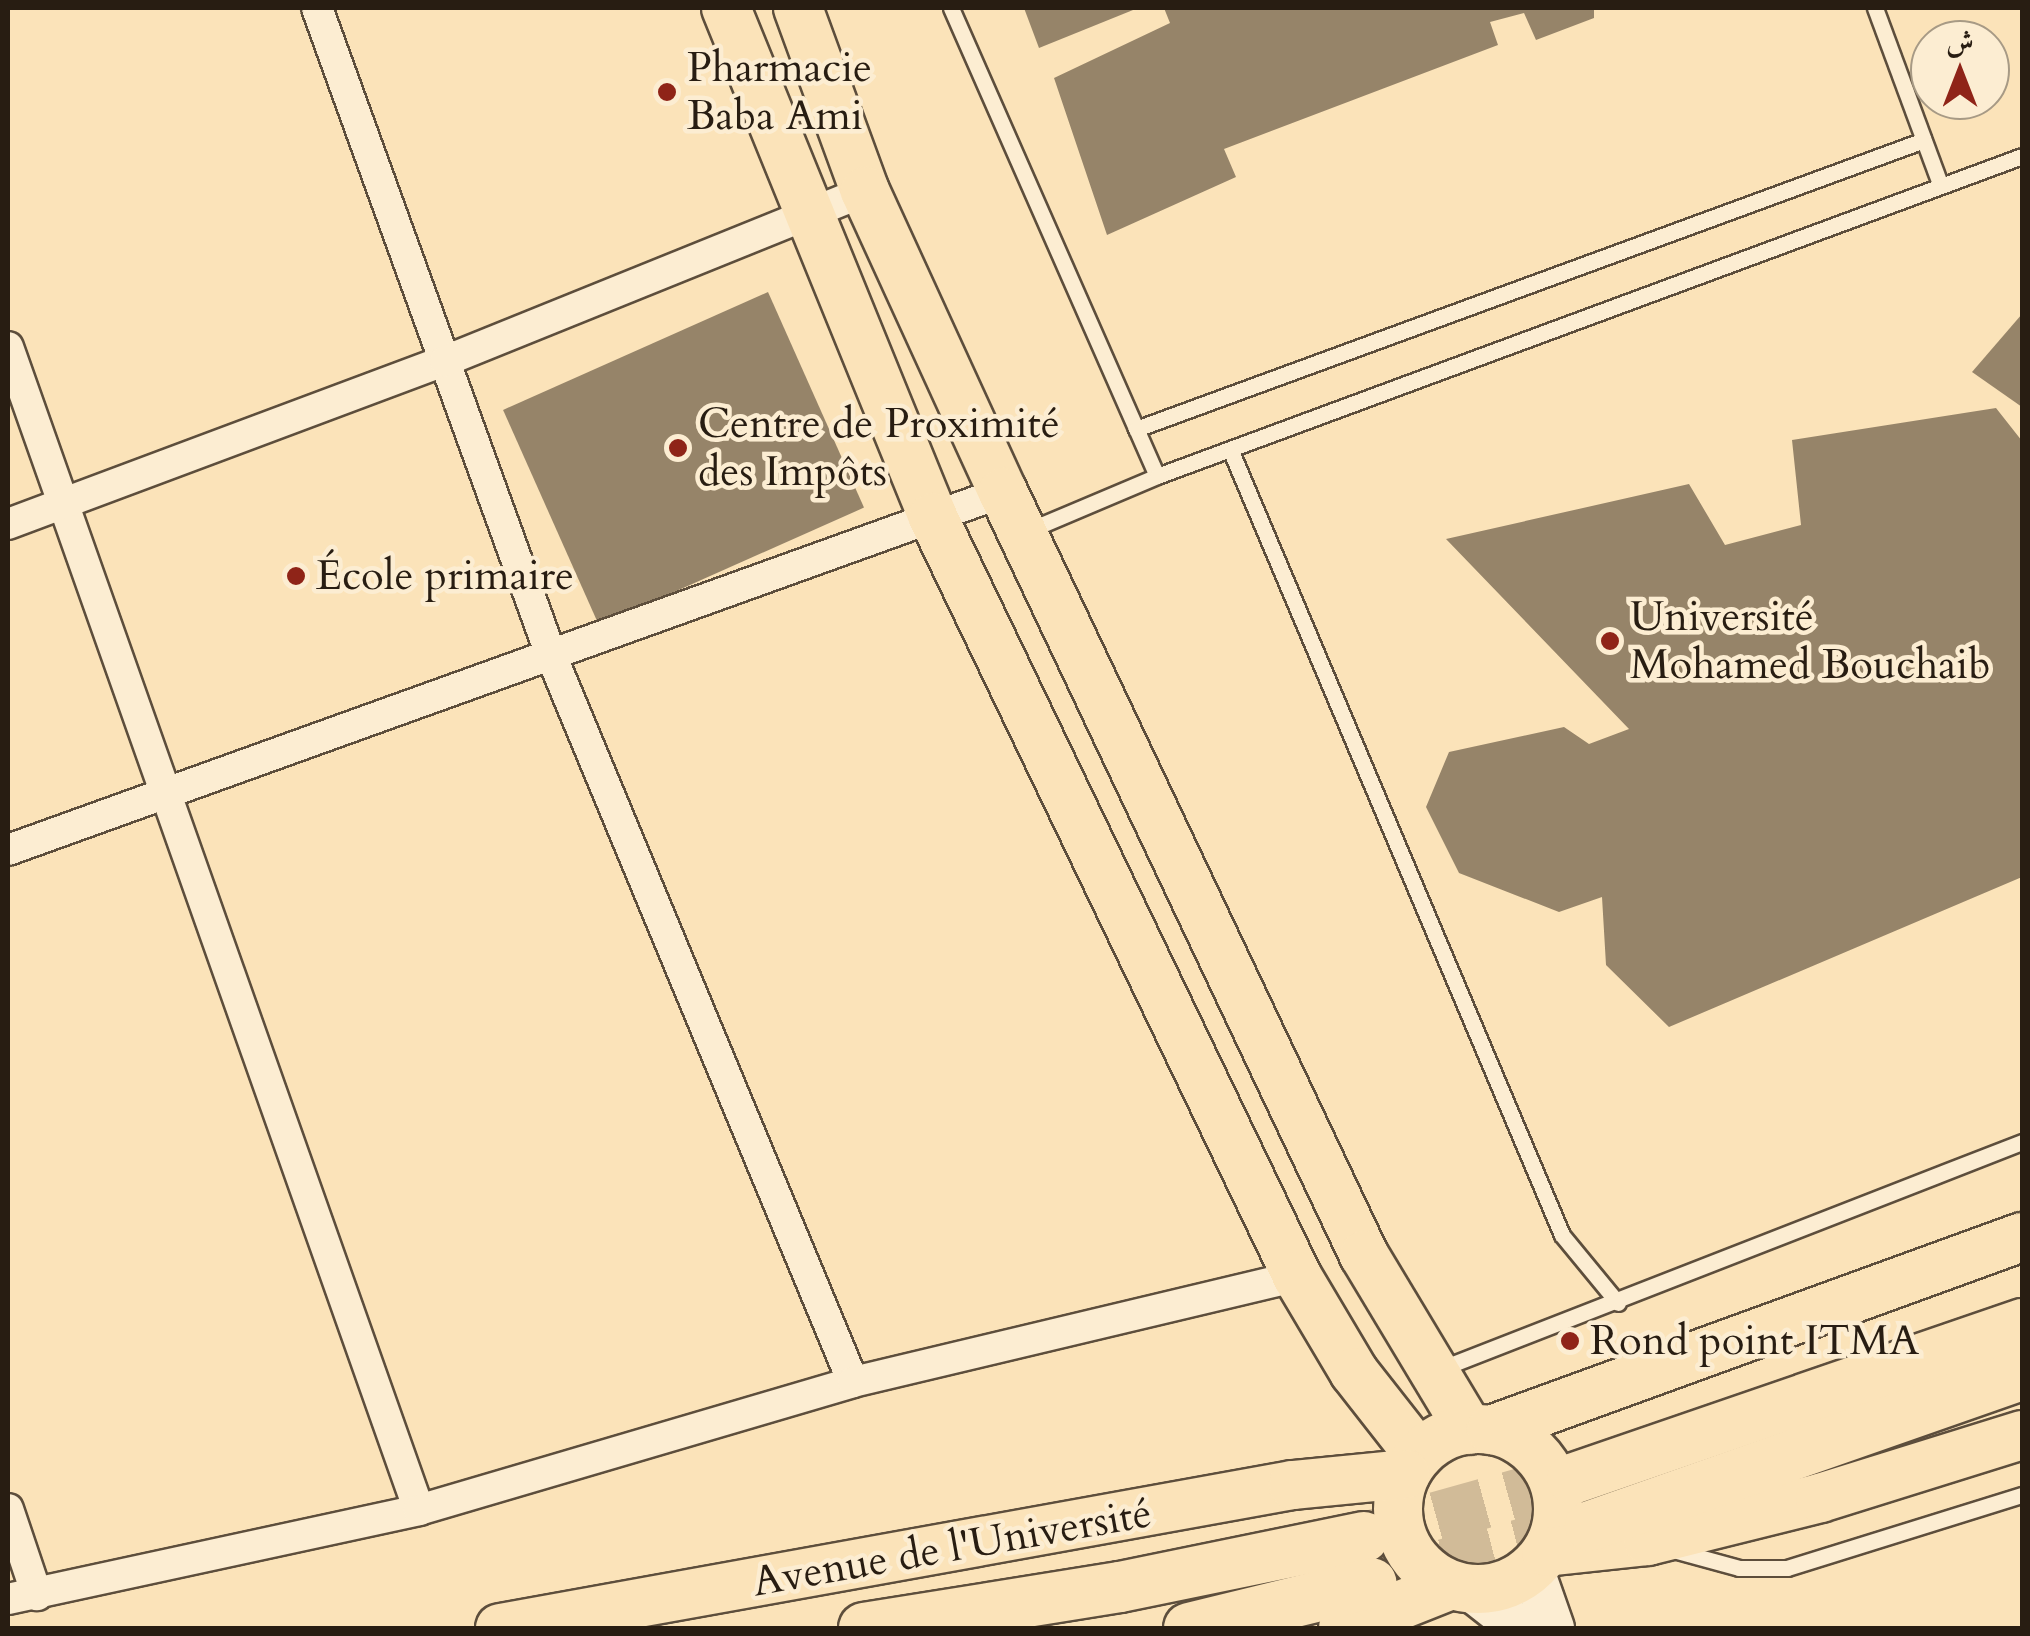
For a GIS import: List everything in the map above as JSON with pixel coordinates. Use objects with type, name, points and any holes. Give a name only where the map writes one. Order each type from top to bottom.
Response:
[{"type":"highway","points":[[1572,1478],[2022,1324]]},
{"type":"highway","points":[[1590,1526],[2022,1375]]},
{"type":"highway","points":[[864,1628],[1120,1587],[1368,1560],[1189,1628]]},
{"type":"main road","points":[[726,8],[807,219],[934,517],[1296,1276],[1412,1464]]},
{"type":"main road","points":[[798,8],[865,191],[1364,1255],[1432,1372],[1480,1430],[1531,1450],[1550,1477],[1558,1509],[1539,1560],[1553,1628]]},
{"type":"main road","points":[[1520,1628],[1460,1586],[1423,1566],[1404,1539],[1398,1495],[1412,1464],[1480,1430],[2022,1237]]},
{"type":"main road","points":[[1342,1628],[1460,1586],[1503,1585],[1539,1560],[1648,1541],[1820,1498],[2022,1435]]},
{"type":"main road","name":"Avenue de l'Université","points":[[500,1628],[1412,1464]]},
{"type":"street","points":[[317,8],[551,654],[853,1382]]},
{"type":"street","points":[[8,524],[445,362],[807,219],[865,191]]},
{"type":"street","points":[[8,347],[419,1510]]},
{"type":"street","points":[[8,850],[934,517],[1013,512]]},
{"type":"street","points":[[8,1509],[22,1597],[419,1510],[853,1382],[1296,1276]]},
{"type":"lane","points":[[951,8],[1157,476]]},
{"type":"lane","points":[[1875,8],[1940,184]]},
{"type":"lane","points":[[1136,430],[1924,140]]},
{"type":"lane","points":[[1013,512],[1157,476],[2022,156]]},
{"type":"lane","points":[[1230,450],[1562,1235],[1618,1303]]},
{"type":"lane","points":[[1432,1372],[1618,1303],[2022,1142]]},
{"type":"lane","points":[[1648,1541],[1695,1561],[1788,1568],[2022,1496]]},
{"type":"building","points":[[1024,8],[1138,8],[1039,48]]},
{"type":"building","points":[[1164,8],[1594,8],[1594,18],[1536,40],[1524,13],[1490,22],[1498,45],[1224,149],[1236,177],[1107,235],[1054,78],[1170,23]]},
{"type":"building","name":"Centre de Proximité des Impôts","points":[[768,292],[864,508],[599,626],[503,410]]},
{"type":"building","points":[[2022,314],[2022,407],[1972,372]]},
{"type":"building","points":[[1996,408],[2022,441],[2022,877],[1669,1027],[1606,965],[1602,897],[1559,912],[1459,873],[1426,807],[1449,752],[1564,727],[1589,744],[1629,729],[1446,539],[1689,484],[1725,545],[1801,525],[1792,440]]},
{"type":"tunnel","points":[[1364,1537],[1572,1479]]},
{"type":"tunnel","points":[[1372,1583],[1590,1526]]},
{"type":"place","name":"Pharmacie Baba Ami","points":[[667,92]]},
{"type":"place","name":"Centre de Proximité des Impôts","points":[[678,448]]},
{"type":"place","name":"École primaire","points":[[296,576]]},
{"type":"place","name":"Université Mohamed Bouchaib","points":[[1610,641]]},
{"type":"place","name":"Rond point ITMA","points":[[1570,1341]]}]
